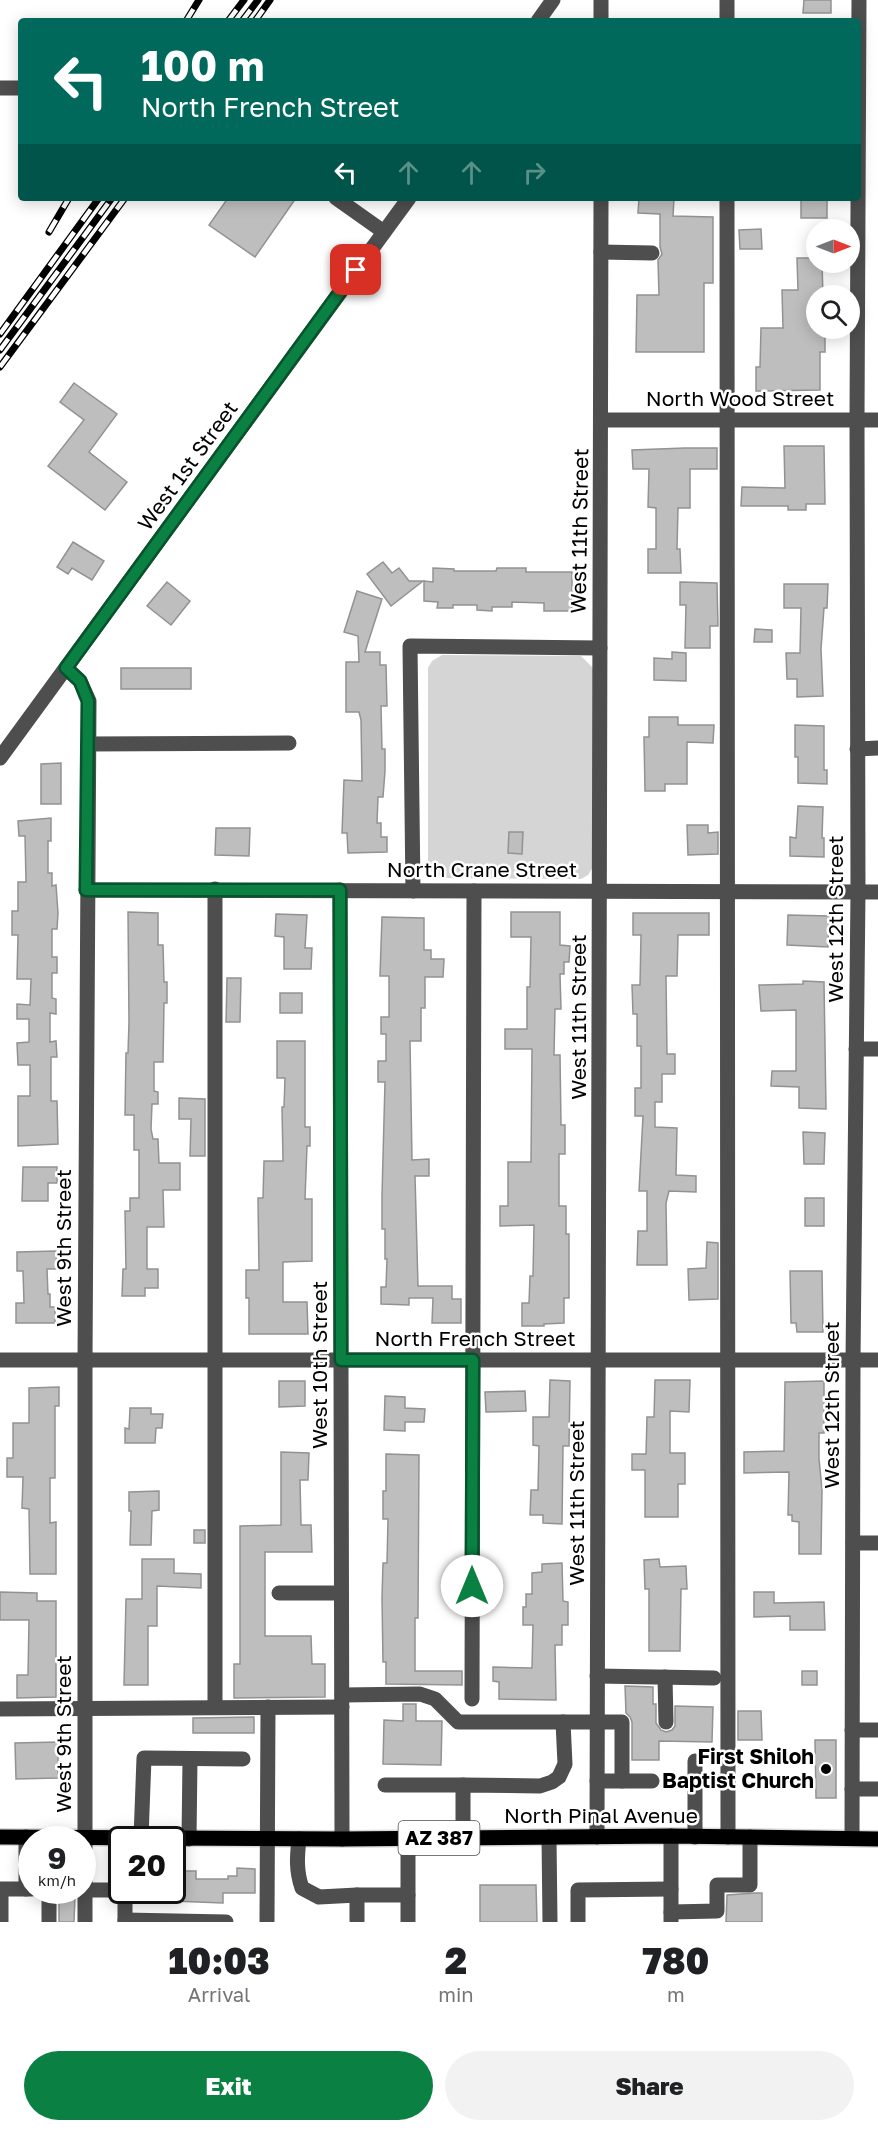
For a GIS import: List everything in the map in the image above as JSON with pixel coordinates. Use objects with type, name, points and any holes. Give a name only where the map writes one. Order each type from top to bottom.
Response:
[{"type":"main road","name":"North Pinal Avenue","points":[[186,1839],[671,1836],[878,1839]]},
{"type":"main road","name":"North Pinal Avenue","points":[[0,1837],[18,1837]]},
{"type":"street","points":[[540,18],[554,0]]},
{"type":"street","points":[[601,0],[601,18]]},
{"type":"street","points":[[727,0],[727,18]]},
{"type":"street","name":"West 12th Street","points":[[859,0],[859,18]]},
{"type":"street","points":[[0,88],[18,88]]},
{"type":"street","points":[[340,201],[384,232]]},
{"type":"street","name":"West 1st Street","points":[[0,758],[407,201]]},
{"type":"street","name":"West 11th Street","points":[[597,1837],[601,201]]},
{"type":"street","points":[[727,201],[728,1837]]},
{"type":"street","name":"West 12th Street","points":[[852,1838],[853,1360],[858,892],[858,201]]},
{"type":"street","points":[[601,252],[652,253]]},
{"type":"street","name":"North Wood Street","points":[[602,420],[878,420]]},
{"type":"street","points":[[413,891],[410,646],[600,648]]},
{"type":"street","name":"West 9th Street","points":[[66,668],[80,681],[88,701],[84,1826]]},
{"type":"street","points":[[88,744],[289,743]]},
{"type":"street","points":[[857,749],[878,748]]},
{"type":"street","points":[[215,889],[215,1707]]},
{"type":"street","name":"North Crane Street","points":[[86,890],[878,892]]},
{"type":"street","name":"West 10th Street","points":[[340,890],[342,1839]]},
{"type":"street","points":[[472,1699],[474,891]]},
{"type":"street","points":[[856,1049],[878,1048]]},
{"type":"street","name":"North French Street","points":[[0,1360],[878,1360]]},
{"type":"street","points":[[853,1543],[878,1543]]},
{"type":"street","points":[[279,1593],[341,1593]]},
{"type":"street","points":[[597,1676],[714,1678]]},
{"type":"street","points":[[665,1677],[666,1722]]},
{"type":"street","points":[[0,1709],[268,1707],[420,1694],[435,1699],[458,1722],[622,1722],[622,1781]]},
{"type":"street","points":[[267,1922],[268,1707]]},
{"type":"street","points":[[385,1785],[540,1786],[552,1782],[559,1777],[564,1764],[563,1722]]},
{"type":"street","points":[[852,1730],[878,1730]]},
{"type":"street","points":[[141,1826],[144,1758],[243,1759]]},
{"type":"street","points":[[189,1839],[190,1759]]},
{"type":"street","points":[[695,1761],[695,1837]]},
{"type":"street","points":[[597,1781],[652,1781]]},
{"type":"street","points":[[463,1785],[463,1838]]},
{"type":"street","points":[[852,1789],[878,1789]]},
{"type":"street","points":[[671,1836],[671,1917],[717,1911],[717,1885],[750,1885],[750,1837]]},
{"type":"street","points":[[408,1838],[408,1922]]},
{"type":"street","points":[[549,1838],[550,1922]]},
{"type":"street","points":[[299,1839],[297,1875],[302,1888],[319,1897],[408,1895]]},
{"type":"street","points":[[1,1922],[1,1889],[18,1889]]},
{"type":"street","points":[[578,1922],[578,1890],[671,1889]]},
{"type":"street","points":[[357,1895],[357,1922]]},
{"type":"street","points":[[49,1904],[49,1922]]},
{"type":"street","name":"West 9th Street","points":[[84,1904],[85,1922]]},
{"type":"street","points":[[125,1904],[125,1921],[226,1922]]},
{"type":"shaded area","points":[[442,655],[581,656],[593,668],[593,867],[588,875],[581,879],[443,878],[432,872],[428,863],[428,668],[432,661]]},
{"type":"building","points":[[804,0],[831,0],[831,13],[803,13]]},
{"type":"building","points":[[226,201],[294,201],[255,257],[209,225]]},
{"type":"building","points":[[639,201],[674,201],[673,216],[713,217],[713,283],[704,283],[704,352],[636,352],[637,295],[659,295],[658,260],[662,254],[660,214],[638,213]]},
{"type":"building","points":[[801,201],[827,201],[827,218],[801,218]]},
{"type":"building","points":[[761,229],[762,249],[740,249],[739,230]]},
{"type":"building","points":[[797,258],[806,258],[806,273],[822,273],[823,285],[806,285],[806,339],[825,339],[825,352],[820,352],[820,390],[756,391],[756,367],[760,367],[761,328],[783,328],[782,290],[798,290]]},
{"type":"building","points":[[74,383],[117,414],[89,452],[127,482],[105,510],[48,466],[84,420],[60,402]]},
{"type":"building","points":[[784,446],[824,446],[825,504],[806,504],[806,510],[788,510],[788,506],[741,506],[742,487],[785,488]]},
{"type":"building","points":[[717,448],[717,469],[690,469],[690,508],[678,508],[677,549],[680,549],[681,573],[648,573],[648,549],[656,549],[656,508],[648,507],[649,469],[633,469],[632,450]]},
{"type":"building","points":[[73,542],[104,561],[92,580],[72,568],[68,574],[57,567]]},
{"type":"building","points":[[383,562],[392,573],[399,568],[409,581],[423,581],[391,606],[367,574]]},
{"type":"building","points":[[433,568],[454,569],[454,571],[496,571],[497,568],[526,568],[526,572],[572,572],[572,611],[544,611],[544,603],[512,602],[512,607],[492,607],[492,611],[477,610],[477,605],[437,608],[438,602],[424,601],[424,581],[433,582]]},
{"type":"building","points":[[167,582],[190,601],[171,625],[147,606]]},
{"type":"building","points":[[680,582],[717,583],[718,626],[710,626],[710,648],[685,648],[686,605],[680,605]]},
{"type":"building","points":[[784,584],[828,584],[821,649],[823,696],[797,697],[797,679],[787,679],[786,653],[800,653],[801,608],[784,608]]},
{"type":"building","points":[[357,591],[382,599],[365,652],[380,652],[380,665],[386,665],[387,706],[381,706],[385,771],[383,797],[378,797],[377,823],[381,823],[381,837],[387,837],[387,852],[348,853],[347,833],[342,833],[344,780],[362,781],[361,720],[359,712],[346,712],[346,662],[359,662],[358,636],[344,632]]},
{"type":"building","points":[[755,629],[772,630],[772,642],[754,642]]},
{"type":"building","points":[[672,652],[686,653],[686,681],[654,680],[654,658],[672,659]]},
{"type":"building","points":[[121,668],[191,668],[191,689],[121,689]]},
{"type":"building","points":[[649,717],[678,717],[678,725],[714,725],[713,743],[687,742],[687,784],[665,784],[665,791],[645,791],[644,737],[649,737]]},
{"type":"building","points":[[795,725],[824,726],[824,770],[827,770],[827,784],[798,783]]},
{"type":"building","points":[[61,763],[61,804],[41,804],[41,764]]},
{"type":"building","points":[[798,806],[823,807],[824,857],[790,856],[790,837],[796,838]]},
{"type":"building","points":[[51,818],[48,873],[52,873],[52,886],[56,885],[58,913],[57,929],[52,929],[52,957],[57,957],[57,973],[52,973],[52,998],[56,999],[56,1014],[50,1013],[50,1042],[56,1041],[57,1057],[51,1057],[51,1101],[57,1101],[58,1144],[18,1146],[18,1096],[30,1096],[30,1065],[18,1065],[17,1043],[29,1042],[29,1019],[17,1019],[17,1004],[30,1005],[31,979],[17,979],[18,935],[12,935],[12,911],[18,911],[18,882],[26,882],[25,836],[19,836],[18,821]]},
{"type":"building","points":[[687,825],[708,825],[708,833],[718,832],[718,854],[688,855]]},
{"type":"building","points":[[216,828],[250,828],[249,856],[215,855]]},
{"type":"building","points":[[509,832],[523,832],[522,854],[508,853]]},
{"type":"building","points":[[128,912],[158,913],[158,945],[163,945],[167,1003],[164,1003],[163,1062],[154,1062],[154,1091],[158,1092],[158,1104],[152,1104],[151,1129],[153,1139],[158,1139],[159,1163],[180,1163],[180,1190],[163,1190],[164,1227],[147,1227],[147,1269],[158,1269],[158,1288],[145,1288],[145,1296],[122,1296],[123,1269],[126,1269],[125,1211],[130,1211],[130,1198],[139,1198],[139,1150],[134,1150],[134,1115],[125,1115],[129,1022]]},
{"type":"building","points":[[511,912],[560,912],[560,945],[570,946],[569,962],[564,962],[564,974],[560,974],[561,1009],[555,1009],[554,1055],[560,1055],[561,1125],[565,1125],[565,1154],[559,1154],[559,1206],[566,1206],[566,1234],[569,1234],[569,1298],[564,1298],[564,1323],[544,1324],[544,1326],[522,1326],[522,1303],[529,1303],[530,1276],[533,1276],[534,1225],[500,1226],[500,1206],[508,1206],[508,1162],[531,1162],[532,1049],[505,1049],[505,1029],[527,1029],[527,987],[530,987],[531,937],[511,937]]},
{"type":"building","points":[[633,913],[709,913],[709,935],[678,935],[677,976],[666,976],[667,1054],[675,1054],[675,1074],[662,1074],[662,1102],[655,1102],[655,1127],[677,1128],[676,1175],[696,1176],[696,1192],[669,1191],[666,1203],[667,1265],[637,1265],[638,1231],[647,1231],[647,1191],[639,1191],[643,1116],[635,1116],[635,1088],[641,1088],[641,1046],[637,1046],[637,1014],[633,1014],[632,985],[640,985],[641,935],[633,935]]},
{"type":"building","points":[[276,914],[307,915],[305,948],[312,948],[311,969],[284,969],[284,937],[275,936]]},
{"type":"building","points":[[788,915],[829,916],[828,947],[787,945]]},
{"type":"building","points":[[382,917],[424,918],[424,950],[431,950],[431,959],[444,959],[443,977],[425,977],[425,1008],[421,1008],[421,1041],[410,1041],[412,1160],[429,1159],[429,1176],[415,1176],[418,1286],[452,1286],[452,1299],[461,1299],[461,1323],[432,1323],[433,1298],[409,1298],[409,1305],[381,1304],[381,1287],[386,1287],[387,1259],[385,1259],[385,1229],[382,1229],[385,1082],[378,1082],[378,1061],[386,1061],[386,1034],[381,1034],[381,1017],[389,1017],[389,976],[380,976]]},
{"type":"building","points":[[227,978],[241,978],[240,1022],[226,1022]]},
{"type":"building","points":[[803,981],[824,982],[826,1109],[799,1108],[799,1087],[771,1086],[772,1071],[796,1071],[796,1010],[761,1011],[759,985],[803,984]]},
{"type":"building","points":[[280,993],[302,993],[302,1013],[280,1013]]},
{"type":"building","points":[[277,1041],[305,1041],[305,1127],[310,1127],[310,1146],[307,1146],[305,1199],[312,1199],[312,1261],[283,1262],[283,1302],[307,1302],[308,1334],[249,1334],[246,1270],[259,1270],[258,1198],[263,1198],[264,1161],[283,1161],[282,1107],[284,1107],[285,1078],[277,1078]]},
{"type":"building","points":[[179,1098],[205,1099],[205,1156],[190,1156],[191,1119],[179,1119]]},
{"type":"building","points":[[803,1132],[825,1133],[824,1164],[804,1164]]},
{"type":"building","points":[[23,1167],[57,1167],[57,1183],[48,1183],[48,1201],[22,1201]]},
{"type":"building","points":[[805,1198],[824,1198],[824,1226],[805,1226]]},
{"type":"building","points":[[707,1242],[718,1243],[718,1299],[689,1300],[688,1269],[706,1268]]},
{"type":"building","points":[[56,1251],[57,1269],[47,1269],[48,1294],[50,1294],[50,1307],[55,1307],[55,1323],[16,1323],[16,1303],[24,1303],[23,1271],[17,1271],[17,1252]]},
{"type":"building","points":[[790,1271],[822,1271],[823,1332],[797,1332],[796,1323],[791,1323]]},
{"type":"building","points":[[550,1380],[570,1381],[569,1446],[563,1446],[562,1524],[543,1523],[543,1515],[530,1515],[531,1490],[538,1490],[539,1446],[533,1445],[533,1417],[549,1417]]},
{"type":"building","points":[[655,1380],[690,1380],[689,1412],[670,1411],[670,1453],[685,1453],[685,1484],[678,1484],[678,1517],[645,1517],[645,1470],[632,1470],[632,1454],[646,1454],[647,1417],[654,1417]]},
{"type":"building","points":[[279,1381],[305,1381],[305,1406],[279,1407]]},
{"type":"building","points":[[824,1381],[824,1433],[819,1433],[822,1489],[821,1554],[799,1554],[799,1522],[792,1521],[792,1515],[788,1515],[789,1472],[744,1473],[744,1452],[784,1451],[785,1382]]},
{"type":"building","points":[[59,1387],[59,1406],[55,1406],[55,1478],[50,1478],[50,1523],[56,1522],[56,1574],[30,1574],[29,1509],[22,1508],[23,1477],[7,1477],[7,1458],[13,1458],[13,1423],[29,1423],[29,1388]]},
{"type":"building","points":[[525,1391],[526,1411],[486,1412],[485,1392]]},
{"type":"building","points":[[385,1396],[405,1397],[405,1408],[425,1409],[424,1422],[405,1422],[405,1431],[384,1430]]},
{"type":"building","points":[[130,1408],[151,1408],[151,1414],[163,1414],[162,1428],[156,1428],[155,1443],[125,1443],[125,1428],[129,1429]]},
{"type":"building","points":[[281,1452],[309,1453],[308,1480],[300,1480],[301,1525],[311,1525],[312,1552],[265,1552],[265,1636],[311,1636],[312,1664],[325,1664],[325,1697],[234,1698],[234,1664],[240,1664],[240,1526],[281,1525]]},
{"type":"building","points":[[386,1454],[419,1455],[418,1618],[415,1618],[415,1671],[462,1671],[462,1685],[386,1684],[386,1662],[383,1662],[382,1598],[383,1563],[387,1563],[388,1519],[383,1519]]},
{"type":"building","points":[[159,1491],[159,1510],[152,1511],[151,1545],[130,1545],[129,1492]]},
{"type":"building","points":[[194,1530],[205,1530],[205,1543],[194,1543]]},
{"type":"building","points":[[142,1559],[174,1559],[174,1573],[201,1574],[201,1588],[157,1586],[157,1626],[148,1626],[148,1685],[124,1685],[126,1599],[142,1599]]},
{"type":"building","points":[[659,1559],[660,1567],[686,1566],[687,1589],[681,1589],[680,1651],[649,1651],[649,1589],[645,1589],[644,1560]]},
{"type":"building","points":[[562,1563],[563,1601],[568,1602],[568,1625],[562,1625],[562,1645],[555,1645],[556,1700],[499,1699],[499,1682],[493,1681],[493,1667],[532,1668],[533,1625],[523,1625],[523,1607],[526,1607],[526,1594],[532,1594],[532,1573],[542,1572],[542,1564]]},
{"type":"building","points":[[0,1592],[37,1593],[37,1601],[56,1601],[56,1697],[17,1698],[17,1675],[28,1675],[29,1620],[0,1620]]},
{"type":"building","points":[[754,1592],[774,1592],[774,1603],[824,1602],[825,1630],[790,1630],[790,1616],[754,1617]]},
{"type":"building","points":[[802,1671],[817,1671],[817,1685],[802,1685]]},
{"type":"building","points":[[625,1686],[653,1687],[656,1723],[661,1730],[666,1732],[675,1726],[675,1706],[713,1707],[712,1742],[659,1741],[659,1760],[632,1760],[632,1722],[626,1713]]},
{"type":"building","points":[[403,1704],[416,1704],[416,1721],[442,1721],[441,1765],[383,1764],[384,1720],[403,1721]]},
{"type":"building","points":[[738,1711],[761,1711],[762,1740],[738,1740]]},
{"type":"building","points":[[254,1717],[254,1733],[193,1733],[193,1718]]},
{"type":"building","name":"First Shiloh Baptist Church","points":[[815,1740],[836,1740],[836,1798],[816,1798]]},
{"type":"building","points":[[58,1742],[58,1778],[16,1779],[15,1743]]},
{"type":"building","points":[[237,1868],[255,1869],[255,1893],[223,1893],[223,1903],[186,1902],[186,1871],[196,1871],[196,1879],[228,1879],[228,1876],[237,1876]]},
{"type":"building","points":[[480,1885],[536,1885],[537,1922],[480,1922]]},
{"type":"building","points":[[762,1893],[762,1922],[726,1922],[727,1895]]},
{"type":"building","points":[[59,1904],[75,1904],[74,1922],[59,1922]]},
{"type":"railway","points":[[188,18],[199,0]]},
{"type":"railway","points":[[230,18],[244,0]]},
{"type":"railway","points":[[244,18],[258,0]]},
{"type":"railway","points":[[257,18],[270,0]]},
{"type":"railway","points":[[49,232],[67,201]]},
{"type":"railway","points":[[0,334],[97,201]]},
{"type":"railway","points":[[0,350],[110,201]]},
{"type":"railway","points":[[0,367],[123,201]]},
{"type":"place","name":"First Shiloh Baptist Church","points":[[826,1769]]},
{"type":"route","points":[[356,270],[66,668],[80,681],[88,701],[86,890],[340,890],[341,1360],[473,1360],[472,1586]]}]
